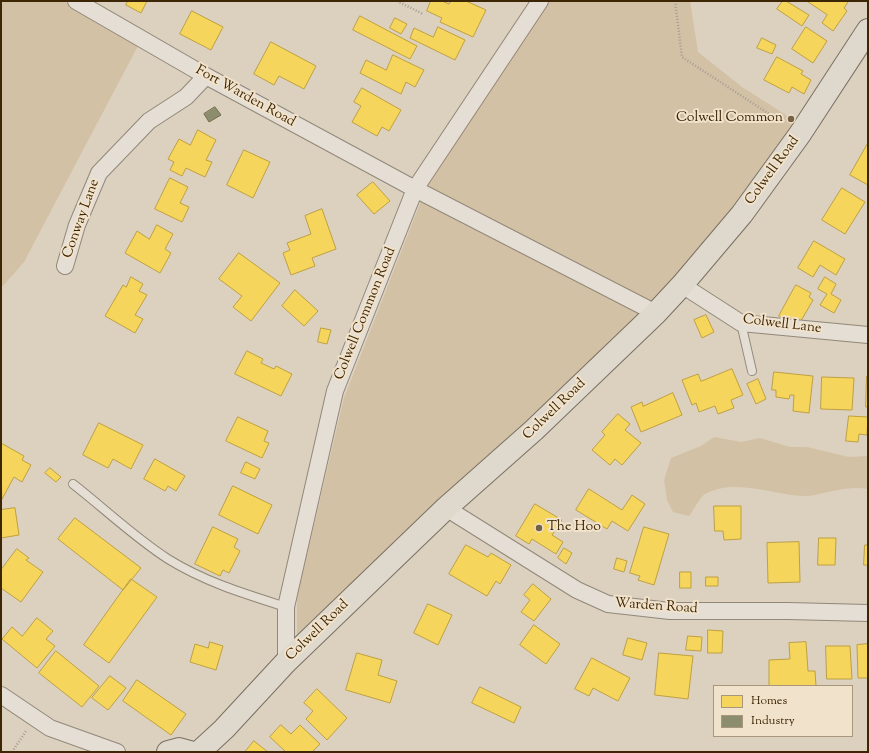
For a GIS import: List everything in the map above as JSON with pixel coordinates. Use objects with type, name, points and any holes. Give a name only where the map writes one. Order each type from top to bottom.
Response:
[{"type":"main road","name":"Colwell Road","points":[[199,752],[224,729],[286,662],[446,508],[534,430],[656,313],[682,285],[742,214],[800,134],[868,30]]},
{"type":"main road","points":[[168,752],[179,749],[190,752]]},
{"type":"street","name":"Colwell Common Road","points":[[286,662],[286,607],[335,391],[416,189],[540,1]]},
{"type":"street","name":"Fort Warden Road","points":[[84,3],[206,76],[416,189],[656,313]]},
{"type":"street","name":"Conway Lane","points":[[65,266],[77,225],[99,173],[149,121],[186,97],[206,76]]},
{"type":"street","name":"Colwell Lane","points":[[682,285],[741,322],[868,335]]},
{"type":"street","name":"Warden Road","points":[[446,508],[577,590],[608,604],[670,611],[868,612]]},
{"type":"street","points":[[1,695],[50,728],[117,752]]},
{"type":"lane","points":[[741,322],[752,371]]},
{"type":"lane","points":[[73,484],[106,509],[132,534],[169,560],[217,585],[286,607]]},
{"type":"path","points":[[397,1],[422,14]]},
{"type":"path","points":[[674,1],[682,57],[800,134]]},
{"type":"path","points":[[12,752],[34,717]]},
{"type":"shaded area","points":[[1,1],[63,1],[140,42],[24,262],[1,288]]},
{"type":"shaded area","name":"Colwell Common","points":[[550,1],[690,1],[698,52],[742,87],[800,124],[731,221],[644,315],[425,514],[297,635],[297,597],[344,398],[428,183]]},
{"type":"shaded area","points":[[714,437],[741,442],[760,438],[790,447],[807,447],[849,457],[868,456],[868,489],[845,489],[807,496],[743,487],[730,487],[717,489],[705,494],[689,516],[673,512],[667,500],[664,480],[671,458],[701,446]]},
{"type":"building: Homes","points":[[128,1],[147,1],[141,13],[126,5]]},
{"type":"building: Homes","points":[[431,1],[442,1],[449,4],[451,1],[466,1],[486,10],[473,37],[440,22],[442,18],[427,11]]},
{"type":"building: Homes","points":[[783,1],[786,1],[809,15],[802,26],[777,9]]},
{"type":"building: Homes","points":[[807,1],[847,1],[848,2],[844,8],[847,11],[833,31],[822,23],[827,15]]},
{"type":"building: Homes","points":[[192,11],[223,27],[211,50],[180,34]]},
{"type":"building: Homes","points":[[360,16],[417,46],[410,59],[353,30]]},
{"type":"building: Homes","points":[[395,18],[407,24],[401,34],[390,28]]},
{"type":"building: Homes","points":[[438,27],[465,40],[455,60],[410,38],[414,28],[433,37]]},
{"type":"building: Homes","points":[[806,27],[827,41],[813,63],[792,49]]},
{"type":"building: Homes","points":[[762,38],[776,45],[772,54],[757,48]]},
{"type":"building: Homes","points":[[271,42],[316,66],[304,89],[279,76],[274,85],[254,74]]},
{"type":"building: Homes","points":[[393,55],[424,70],[415,87],[406,82],[401,94],[360,73],[366,60],[386,70]]},
{"type":"building: Homes","points":[[777,57],[803,71],[801,74],[811,80],[804,94],[792,87],[789,93],[764,80]]},
{"type":"building: Homes","points":[[362,88],[401,110],[389,131],[382,127],[377,136],[352,122],[361,106],[354,102]]},
{"type":"building: Homes","points":[[198,130],[216,140],[206,160],[212,162],[205,177],[186,168],[182,176],[170,170],[174,162],[168,159],[179,139],[190,145]]},
{"type":"building: Homes","points":[[868,143],[868,185],[850,175]]},
{"type":"building: Homes","points":[[244,150],[270,162],[253,198],[227,185]]},
{"type":"building: Homes","points":[[170,178],[188,187],[180,203],[189,207],[182,222],[155,209]]},
{"type":"building: Homes","points":[[373,182],[390,201],[374,214],[357,195]]},
{"type":"building: Homes","points":[[842,188],[865,202],[845,234],[822,220]]},
{"type":"building: Homes","points":[[322,209],[336,249],[312,258],[315,266],[291,275],[283,253],[290,250],[287,243],[311,234],[305,216]]},
{"type":"building: Homes","points":[[157,225],[173,234],[165,249],[171,253],[160,273],[125,253],[137,231],[149,239]]},
{"type":"building: Homes","points":[[814,241],[845,259],[836,275],[820,265],[813,277],[798,268]]},
{"type":"building: Homes","points":[[239,253],[280,283],[251,321],[233,307],[242,296],[219,279]]},
{"type":"building: Homes","points":[[131,277],[143,284],[139,291],[147,295],[135,315],[143,319],[135,333],[105,316],[123,285],[126,287]]},
{"type":"building: Homes","points":[[825,277],[836,284],[831,294],[841,300],[834,313],[820,305],[827,294],[818,289]]},
{"type":"building: Homes","points":[[796,285],[811,293],[809,297],[813,300],[798,326],[779,316]]},
{"type":"building: Homes","points":[[295,290],[318,311],[304,326],[282,306]]},
{"type":"building: Homes","points":[[706,315],[714,332],[702,338],[694,320]]},
{"type":"building: Homes","points":[[321,328],[331,330],[327,344],[318,342]]},
{"type":"building: Homes","points":[[247,351],[263,359],[261,363],[274,369],[276,366],[292,374],[281,396],[235,374]]},
{"type":"building: Homes","points":[[732,369],[743,395],[731,400],[734,408],[718,414],[715,406],[699,412],[696,403],[692,405],[682,380],[698,374],[701,381]]},
{"type":"building: Homes","points":[[774,372],[813,376],[809,413],[793,411],[794,395],[790,395],[789,399],[776,397],[776,390],[772,390]]},
{"type":"building: Homes","points":[[867,376],[868,407],[866,407]]},
{"type":"building: Homes","points":[[822,377],[854,378],[852,410],[821,409]]},
{"type":"building: Homes","points":[[758,379],[766,399],[756,404],[747,384]]},
{"type":"building: Homes","points":[[673,393],[682,415],[641,432],[631,407],[642,402],[643,406]]},
{"type":"building: Homes","points":[[618,414],[630,424],[625,430],[641,443],[622,465],[615,459],[610,465],[592,450],[605,435],[602,432]]},
{"type":"building: Homes","points":[[849,416],[868,417],[867,435],[859,434],[858,442],[846,441]]},
{"type":"building: Homes","points":[[238,417],[268,431],[264,441],[269,443],[262,458],[226,441]]},
{"type":"building: Homes","points":[[99,423],[143,445],[131,469],[113,459],[108,468],[83,455]]},
{"type":"building: Homes","points":[[1,443],[24,456],[22,460],[31,465],[22,482],[14,477],[2,499]]},
{"type":"building: Homes","points":[[155,459],[185,476],[176,491],[168,486],[165,491],[144,479]]},
{"type":"building: Homes","points":[[246,462],[260,469],[255,479],[241,473]]},
{"type":"building: Homes","points":[[50,468],[61,477],[56,482],[45,473]]},
{"type":"building: Homes","points":[[233,486],[272,505],[258,534],[219,515]]},
{"type":"building: Homes","points":[[589,489],[622,510],[632,495],[645,504],[628,531],[612,521],[607,529],[576,510]]},
{"type":"building: Homes","name":"The Hoo","points":[[535,504],[562,520],[552,535],[563,542],[556,554],[532,539],[529,544],[516,536]]},
{"type":"building: Homes","points":[[714,506],[741,506],[741,539],[724,540],[723,531],[715,531]]},
{"type":"building: Homes","points":[[15,508],[19,535],[1,538],[1,510]]},
{"type":"building: Homes","points":[[75,518],[141,568],[123,590],[58,539]]},
{"type":"building: Homes","points":[[213,527],[238,539],[234,547],[240,551],[229,573],[223,570],[220,576],[195,564]]},
{"type":"building: Homes","points":[[644,527],[669,534],[654,585],[638,580],[640,576],[630,573]]},
{"type":"building: Homes","points":[[819,538],[836,538],[835,565],[818,565]]},
{"type":"building: Homes","points":[[799,542],[800,582],[768,583],[767,543]]},
{"type":"building: Homes","points":[[466,545],[488,557],[491,553],[511,565],[500,584],[496,581],[487,596],[449,574]]},
{"type":"building: Homes","points":[[865,545],[868,545],[868,565],[864,565]]},
{"type":"building: Homes","points":[[564,548],[572,553],[566,564],[558,558]]},
{"type":"building: Homes","points":[[17,549],[29,558],[26,560],[43,572],[21,602],[1,588],[1,570]]},
{"type":"building: Homes","points":[[617,558],[627,561],[624,572],[614,569]]},
{"type":"building: Homes","points":[[680,572],[691,572],[691,588],[680,588]]},
{"type":"building: Homes","points":[[706,577],[718,577],[718,586],[706,586]]},
{"type":"building: Homes","points":[[131,579],[157,597],[109,663],[84,645]]},
{"type":"building: Homes","points":[[533,584],[551,599],[534,621],[521,612],[530,600],[524,595]]},
{"type":"building: Homes","points":[[428,604],[452,615],[438,645],[414,633]]},
{"type":"building: Homes","points":[[37,618],[53,631],[46,639],[55,646],[37,668],[2,639],[12,627],[22,636]]},
{"type":"building: Homes","points":[[534,625],[560,644],[546,664],[520,645]]},
{"type":"building: Homes","points":[[708,630],[723,631],[722,653],[708,653]]},
{"type":"building: Homes","points":[[688,636],[702,637],[701,651],[686,650]]},
{"type":"building: Homes","points":[[628,638],[647,643],[642,660],[623,655]]},
{"type":"building: Homes","points":[[210,642],[223,646],[216,670],[190,662],[195,644],[208,648]]},
{"type":"building: Homes","points":[[806,642],[808,671],[815,671],[816,685],[769,685],[769,660],[790,659],[789,643]]},
{"type":"building: Homes","points":[[868,644],[868,678],[858,678],[857,645]]},
{"type":"building: Homes","points":[[826,646],[850,646],[852,679],[827,679]]},
{"type":"building: Homes","points":[[56,651],[99,686],[82,707],[39,673]]},
{"type":"building: Homes","points":[[357,653],[382,660],[378,675],[397,681],[390,703],[346,690]]},
{"type":"building: Homes","points":[[659,653],[693,656],[688,699],[655,695]]},
{"type":"building: Homes","points":[[592,658],[630,678],[618,701],[593,688],[589,696],[575,689]]},
{"type":"building: Homes","points":[[110,676],[126,688],[108,710],[92,698]]},
{"type":"building: Homes","points":[[137,680],[186,714],[171,735],[123,701]]},
{"type":"building: Homes","points":[[480,687],[521,707],[514,723],[472,703]]},
{"type":"building: Homes","points":[[317,689],[347,718],[327,740],[306,719],[313,711],[304,703]]},
{"type":"building: Homes","points":[[281,725],[291,734],[300,725],[320,744],[312,752],[286,752],[270,737]]},
{"type":"building: Homes","points":[[254,741],[268,752],[245,752]]},
{"type":"building: Industry","points":[[215,107],[221,115],[209,122],[204,114]]},
{"type":"place","name":"Colwell Common","points":[[791,119]]},
{"type":"place","name":"The Hoo","points":[[539,528]]}]
